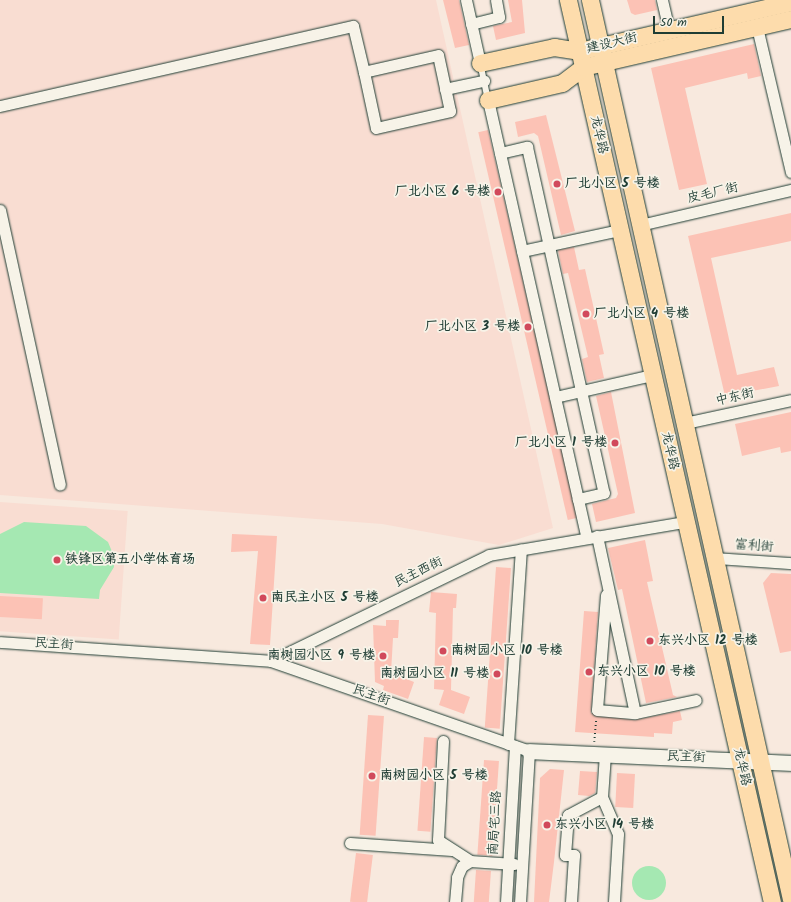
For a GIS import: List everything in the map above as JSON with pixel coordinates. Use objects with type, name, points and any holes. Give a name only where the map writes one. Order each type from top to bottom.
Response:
[{"type":"main road","name":"龙华路","points":[[568,0],[772,902]]},
{"type":"main road","name":"龙华路","points":[[590,0],[791,899]]},
{"type":"main road","name":"建设大街","points":[[602,54],[669,30],[760,5],[791,2]]},
{"type":"main road","name":"建设大街","points":[[480,63],[554,47],[581,59],[757,27],[791,19]]},
{"type":"main road","name":"建设大街","points":[[488,100],[562,83],[581,59]]},
{"type":"main road","name":"民主街","points":[[529,751],[791,763]]},
{"type":"street","points":[[466,0],[480,63]]},
{"type":"street","points":[[471,24],[499,17],[496,0]]},
{"type":"street","points":[[662,0],[669,30]]},
{"type":"street","points":[[0,106],[353,26],[376,128],[450,111],[438,55],[364,72]]},
{"type":"street","points":[[757,27],[791,172]]},
{"type":"street","points":[[445,89],[484,80]]},
{"type":"street","points":[[488,100],[578,498],[607,582],[635,713]]},
{"type":"street","points":[[500,153],[527,147],[604,493],[578,498]]},
{"type":"street","name":"皮毛厂街","points":[[640,225],[791,190]]},
{"type":"street","points":[[0,210],[60,485]]},
{"type":"street","points":[[522,251],[619,230]]},
{"type":"street","points":[[556,397],[652,374]]},
{"type":"street","name":"中东街","points":[[685,423],[791,400]]},
{"type":"street","name":"民主西街","points":[[271,661],[489,555],[685,522]]},
{"type":"street","name":"南局宅三路","points":[[506,902],[521,549]]},
{"type":"street","name":"富利街","points":[[715,558],[791,563]]},
{"type":"street","points":[[607,582],[597,710],[635,713],[696,700]]},
{"type":"street","name":"民主街","points":[[0,642],[271,661],[529,751]]},
{"type":"street","points":[[443,741],[438,840],[470,862]]},
{"type":"street","points":[[520,902],[529,751]]},
{"type":"street","points":[[599,754],[602,797],[618,834],[614,902]]},
{"type":"street","points":[[571,902],[574,856],[565,855],[568,815],[602,797]]},
{"type":"street","points":[[350,843],[453,850]]},
{"type":"street","points":[[456,902],[457,877],[462,866],[470,862],[522,865]]},
{"type":"lane","points":[[480,63],[488,100]]},
{"type":"path","points":[[597,710],[599,754]]},
{"type":"shaded area","points":[[0,0],[436,0],[553,528],[499,545],[382,524],[0,495]]},
{"type":"shaded area","points":[[0,502],[128,511],[119,640],[0,631]]},
{"type":"green space","name":"铁锋区第五小学体育场","points":[[24,522],[86,526],[108,542],[113,554],[114,567],[100,590],[99,599],[0,593],[0,534]]},
{"type":"green space","points":[[652,866],[661,871],[665,876],[665,890],[661,895],[656,899],[646,900],[642,899],[633,890],[632,880],[633,876],[642,867]]},
{"type":"building","points":[[443,0],[459,0],[469,45],[455,48]]},
{"type":"building","points":[[508,0],[522,0],[525,33],[496,40],[493,26],[512,22]]},
{"type":"building","points":[[627,0],[655,0],[657,10],[635,15],[631,13]]},
{"type":"building","points":[[754,44],[761,76],[748,79],[747,73],[685,88],[707,184],[679,190],[651,68]]},
{"type":"building","name":"厂北小区 5 号楼","points":[[546,115],[575,231],[561,235],[538,136],[534,133],[518,137],[515,122]]},
{"type":"building","points":[[488,130],[578,518],[568,520],[478,132]]},
{"type":"building","points":[[791,213],[791,241],[711,258],[737,375],[774,367],[779,386],[725,396],[688,236]]},
{"type":"building","name":"厂北小区 4 号楼","points":[[574,247],[579,270],[585,269],[604,354],[599,355],[604,378],[587,382],[582,359],[588,357],[568,273],[563,274],[558,250]]},
{"type":"building","name":"厂北小区 1 号楼","points":[[611,392],[635,513],[596,522],[592,504],[616,498],[618,494],[596,396]]},
{"type":"building","points":[[791,412],[791,451],[781,453],[780,447],[742,456],[735,424]]},
{"type":"building","name":"南民主小区 5 号楼","points":[[232,534],[277,536],[270,645],[250,644],[258,551],[231,552]]},
{"type":"building","name":"东兴小区 12 号楼","points":[[645,540],[653,581],[647,582],[673,695],[677,697],[646,703],[622,589],[618,590],[608,548]]},
{"type":"building","name":"南树园小区 11 号楼","points":[[496,567],[511,568],[500,729],[485,728]]},
{"type":"building","points":[[771,573],[791,574],[791,651],[780,653],[763,583]]},
{"type":"building","name":"南树园小区 10 号楼","points":[[431,592],[457,594],[456,608],[453,608],[451,690],[470,697],[464,714],[439,705],[444,690],[434,689],[436,613],[429,612]]},
{"type":"building","points":[[0,596],[43,598],[42,619],[0,617]]},
{"type":"building","points":[[584,611],[598,612],[591,713],[634,720],[680,711],[682,720],[673,722],[672,734],[654,733],[654,737],[575,732]]},
{"type":"building","name":"南树园小区 9 号楼","points":[[386,620],[399,620],[398,638],[393,638],[391,673],[414,682],[408,699],[383,690],[384,686],[375,682],[373,625],[386,626]]},
{"type":"building","name":"南树园小区 5 号楼","points":[[368,715],[384,716],[376,836],[360,835]]},
{"type":"building","points":[[424,737],[437,738],[430,832],[417,831]]},
{"type":"building","points":[[484,760],[499,761],[492,856],[477,855]]},
{"type":"building","name":"东兴小区 14 号楼","points":[[550,769],[564,770],[554,862],[549,902],[534,902],[540,778]]},
{"type":"building","points":[[580,771],[597,772],[595,793],[589,796],[578,795]]},
{"type":"building","points":[[617,773],[635,774],[633,808],[615,807]]},
{"type":"building","points":[[356,853],[373,855],[367,902],[350,902]]},
{"type":"building","points":[[476,870],[491,871],[489,902],[474,902]]},
{"type":"place","name":"厂北小区 5 号楼","points":[[557,184]]},
{"type":"place","name":"厂北小区 6 号楼","points":[[498,192]]},
{"type":"place","name":"厂北小区 4 号楼","points":[[586,314]]},
{"type":"place","name":"厂北小区 3 号楼","points":[[528,327]]},
{"type":"place","name":"厂北小区 1 号楼","points":[[615,443]]},
{"type":"place","name":"铁锋区第五小学体育场","points":[[57,560]]},
{"type":"place","name":"南民主小区 5 号楼","points":[[263,598]]},
{"type":"place","name":"东兴小区 12 号楼","points":[[650,641]]},
{"type":"place","name":"南树园小区 10 号楼","points":[[443,651]]},
{"type":"place","name":"南树园小区 9 号楼","points":[[383,656]]},
{"type":"place","name":"东兴小区 10 号楼","points":[[589,672]]},
{"type":"place","name":"南树园小区 11 号楼","points":[[497,674]]},
{"type":"place","name":"南树园小区 5 号楼","points":[[372,776]]},
{"type":"place","name":"东兴小区 14 号楼","points":[[547,825]]}]
